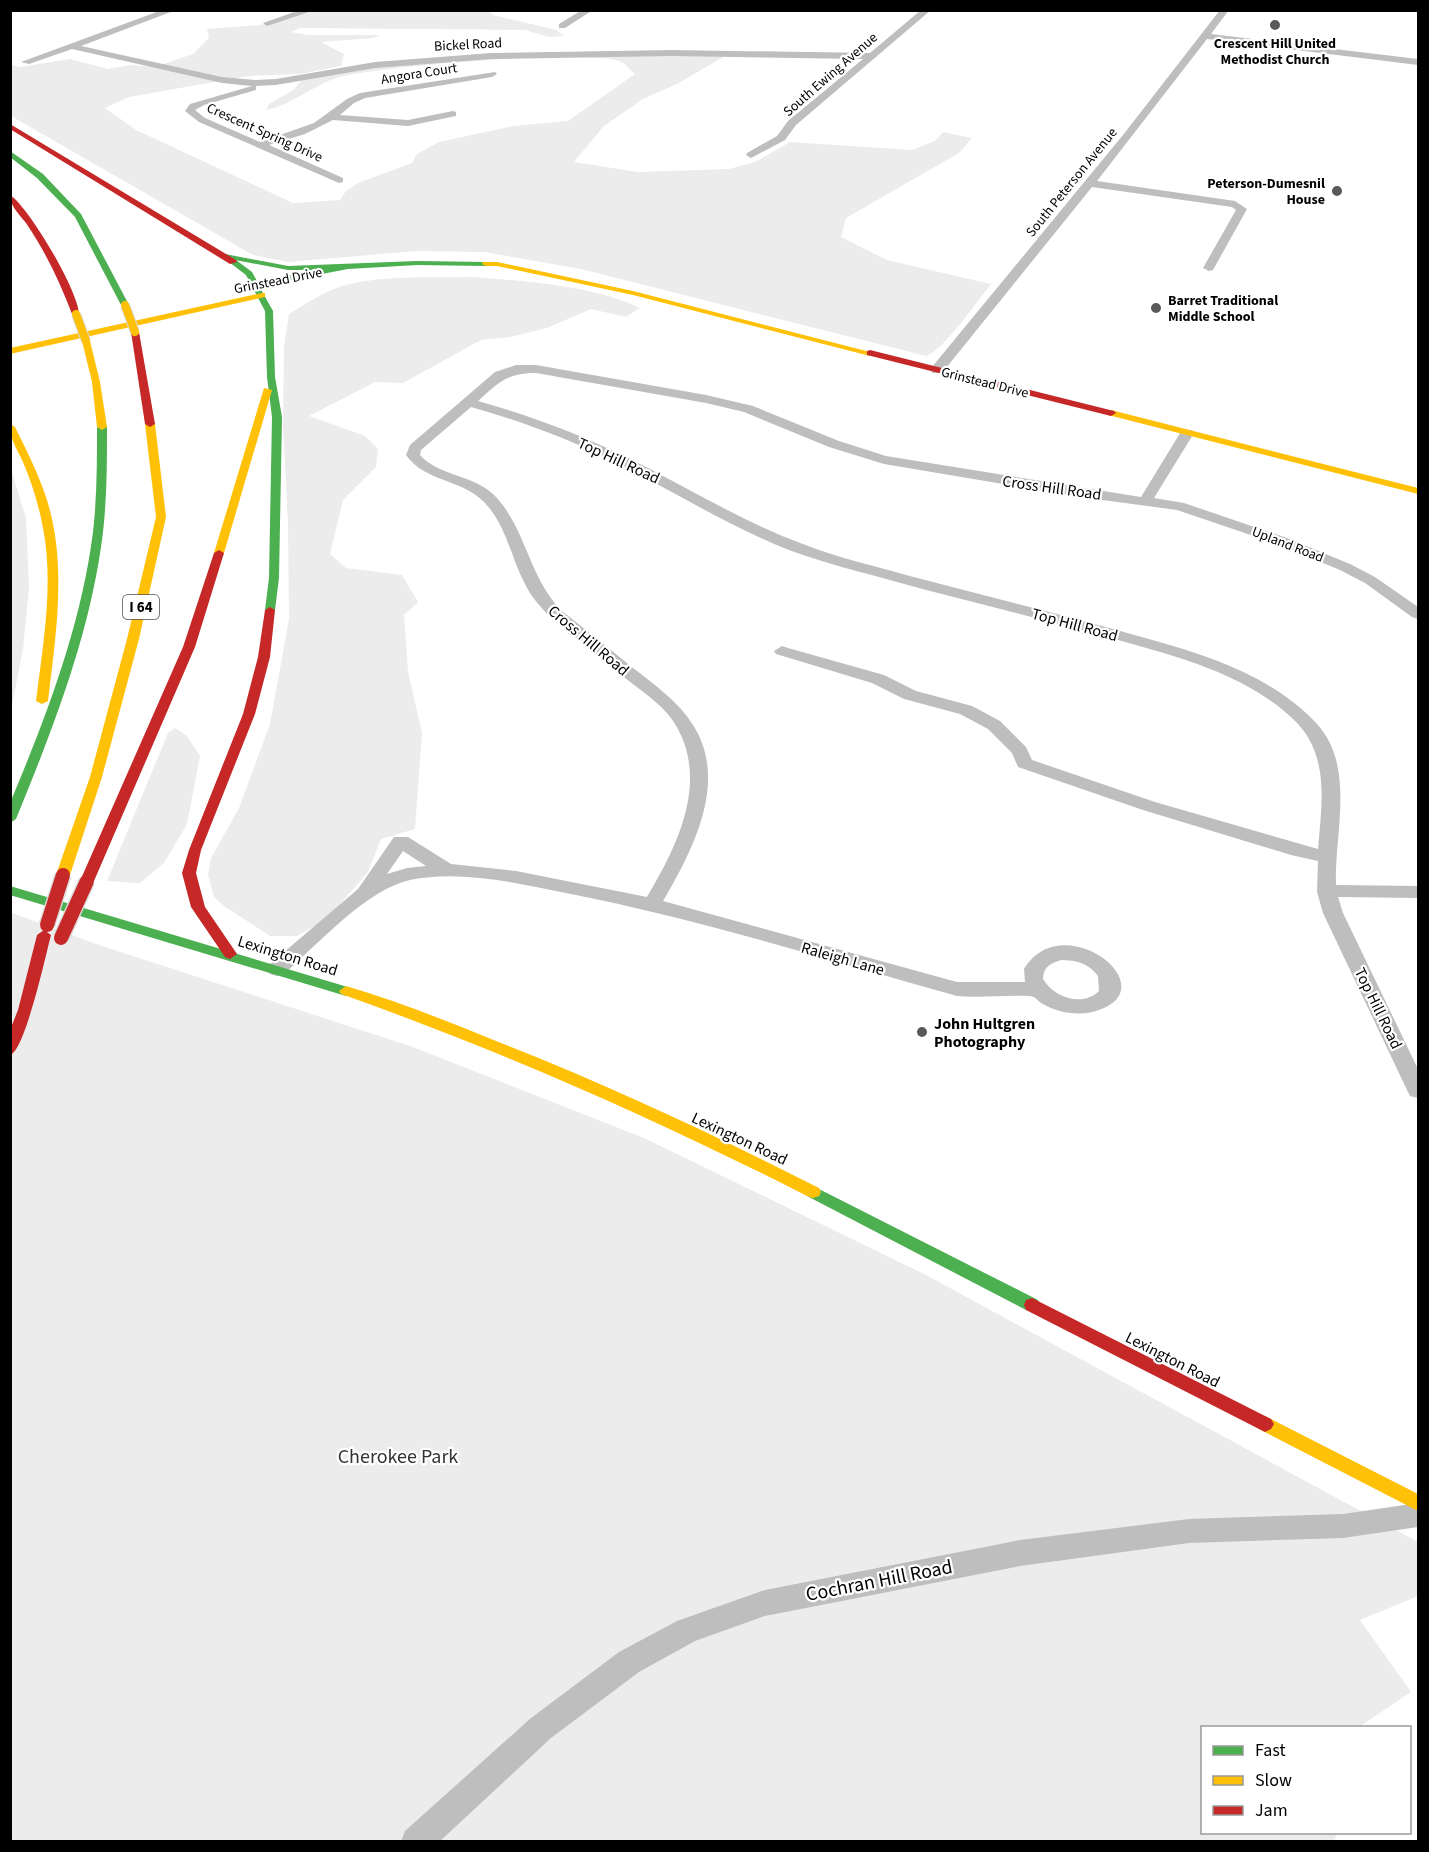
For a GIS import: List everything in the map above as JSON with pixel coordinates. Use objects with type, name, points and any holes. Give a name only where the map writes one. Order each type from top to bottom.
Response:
[{"type":"main road","points":[[10,126],[245,271],[259,290],[269,311],[271,376],[277,417],[274,578],[267,637],[249,714],[195,850],[189,873],[198,907],[230,954]]},
{"type":"main road","name":"I 64","points":[[10,153],[40,176],[78,216],[125,305],[135,332],[150,420],[161,517],[134,639],[96,777],[44,935],[25,1010],[10,1050]]},
{"type":"main road","points":[[10,197],[44,240],[63,274],[86,341],[97,376],[102,423],[103,477],[90,590],[78,639],[36,759],[10,819]]},
{"type":"main road","points":[[220,254],[288,268],[348,267]]},
{"type":"main road","name":"Grinstead Drive","points":[[10,351],[348,267],[452,262],[497,264],[633,293],[1419,491]]},
{"type":"main road","name":"Grinstead Drive","points":[[10,339],[259,290],[388,274],[460,272],[550,275]]},
{"type":"main road","points":[[25,1010],[87,881],[189,647],[205,602],[271,376]]},
{"type":"main road","points":[[10,427],[36,477],[47,512],[53,553],[53,594],[36,759]]},
{"type":"main road","name":"Lexington Road","points":[[10,890],[230,954],[408,1012],[600,1090],[779,1175],[1419,1503]]},
{"type":"street","points":[[26,62],[172,10]]},
{"type":"street","points":[[267,22],[311,10]]},
{"type":"street","points":[[562,26],[589,10]]},
{"type":"street","name":"South Ewing Avenue","points":[[751,155],[781,138],[792,123],[927,10]]},
{"type":"street","name":"South Peterson Avenue","points":[[937,370],[1226,10]]},
{"type":"street","points":[[1206,36],[1419,62]]},
{"type":"street","name":"Bickel Road","points":[[71,46],[222,80],[266,83],[375,65],[491,56],[600,53],[872,56]]},
{"type":"street","name":"Angora Court","points":[[330,117],[351,99],[363,95],[492,74]]},
{"type":"street","name":"Crescent Spring Drive","points":[[266,83],[201,103],[193,106],[190,111],[202,120],[339,180]]},
{"type":"street","points":[[260,145],[300,132],[330,117],[408,123],[453,114]]},
{"type":"street","points":[[1088,183],[1235,204],[1242,209],[1209,268]]},
{"type":"street","name":"Cross Hill Road","points":[[652,904],[675,867],[692,829],[700,789],[698,763],[690,740],[681,721],[667,703],[556,614],[541,599],[531,582],[509,528],[499,510],[487,496],[469,484],[424,467],[416,460],[413,455],[415,448],[468,402],[507,372],[536,369],[706,399],[748,409],[834,444],[884,460],[1080,493],[1146,500]]},
{"type":"street","name":"Top Hill Road","points":[[468,402],[529,422],[601,450],[747,526],[795,546],[909,580],[1176,651],[1224,670],[1257,687],[1302,718],[1317,735],[1326,753],[1329,774],[1327,891],[1332,914],[1419,1090]]},
{"type":"street","points":[[1146,500],[1187,433]]},
{"type":"street","name":"Upland Road","points":[[1146,500],[1196,511],[1306,550],[1370,580],[1419,614]]},
{"type":"street","points":[[782,651],[878,679],[910,695],[966,710],[994,725],[1020,751],[1024,763],[1149,806],[1298,851],[1328,857]]},
{"type":"street","points":[[277,969],[361,895],[401,841],[446,870]]},
{"type":"street","points":[[361,895],[387,881],[407,874],[446,870],[516,877],[652,904]]},
{"type":"street","points":[[1327,891],[1419,892]]},
{"type":"street","name":"Raleigh Lane","points":[[652,904],[939,985],[989,991],[1037,988]]},
{"type":"street","name":"Cochran Hill Road","points":[[416,1842],[541,1728],[629,1662],[687,1630],[765,1603],[1031,1551],[1188,1531],[1343,1526],[1419,1515]]},
{"type":"green space","points":[[315,11],[488,11],[493,15],[556,30],[564,36],[549,37],[525,30],[300,28],[291,32],[308,35],[380,35],[373,38],[321,42],[344,54],[341,66],[300,74],[248,76],[129,97],[105,108],[136,130],[293,203],[340,200],[346,191],[358,183],[412,163],[417,154],[439,142],[513,126],[568,121],[635,74],[622,62],[602,58],[528,58],[435,64],[336,78],[275,108],[266,110],[269,104],[293,90],[302,80],[350,70],[441,60],[606,54],[725,56],[677,84],[643,99],[604,126],[574,162],[638,172],[729,169],[755,162],[790,142],[912,150],[935,141],[943,132],[972,138],[959,153],[846,218],[841,237],[887,260],[991,284],[942,345],[926,356],[581,269],[484,252],[416,251],[288,262],[253,255],[11,116],[10,65],[20,67],[70,59],[108,69],[131,65],[154,67],[193,54],[209,38],[207,29],[260,25]]},
{"type":"green space","points":[[473,277],[536,283],[602,294],[640,308],[626,317],[591,309],[547,328],[510,337],[481,340],[403,383],[375,382],[309,416],[365,436],[378,449],[376,467],[343,500],[330,554],[346,568],[402,575],[418,602],[404,615],[408,672],[422,733],[415,829],[381,839],[368,872],[327,919],[297,936],[270,936],[214,897],[208,875],[211,858],[239,808],[270,724],[289,619],[288,524],[283,425],[284,347],[289,314],[322,294],[349,284],[384,279]]},
{"type":"green space","points":[[11,469],[26,518],[29,588],[23,649],[11,710]]},
{"type":"green space","points":[[175,728],[187,736],[200,756],[187,824],[164,863],[140,883],[107,881],[168,733]]},
{"type":"green space","name":"Cherokee Park","points":[[10,912],[96,944],[413,1047],[644,1138],[924,1274],[1418,1542],[1418,1596],[1360,1620],[1411,1692],[1360,1726],[1201,1726],[1201,1834],[1337,1834],[1335,1840],[11,1841]]},
{"type":"traffic: fast","points":[[10,153],[40,176],[78,216],[125,305]]},
{"type":"traffic: fast","points":[[228,256],[288,268],[348,267]]},
{"type":"traffic: fast","points":[[233,262],[249,274],[269,311],[271,377],[277,417],[274,578],[270,610]]},
{"type":"traffic: fast","points":[[255,284],[348,267],[417,263],[486,264]]},
{"type":"traffic: fast","points":[[10,819],[49,722],[79,628],[98,532],[102,481],[102,427]]},
{"type":"traffic: fast","points":[[10,890],[346,991]]},
{"type":"traffic: fast","points":[[813,1192],[1032,1305]]},
{"type":"traffic: slow","points":[[486,264],[497,264],[633,293],[870,353]]},
{"type":"traffic: slow","points":[[10,351],[262,295]]},
{"type":"traffic: slow","points":[[125,305],[135,332]]},
{"type":"traffic: slow","points":[[76,314],[86,341]]},
{"type":"traffic: slow","points":[[86,341],[96,382],[102,427]]},
{"type":"traffic: slow","points":[[219,553],[267,390]]},
{"type":"traffic: slow","points":[[1111,413],[1418,491]]},
{"type":"traffic: slow","points":[[63,875],[96,777],[133,639],[161,517],[150,424]]},
{"type":"traffic: slow","points":[[10,427],[41,496],[49,529],[53,593],[42,701]]},
{"type":"traffic: slow","points":[[346,991],[465,1034],[583,1082],[699,1135],[813,1192]]},
{"type":"traffic: slow","points":[[1265,1424],[1418,1503]]},
{"type":"traffic: jam","points":[[10,126],[233,262]]},
{"type":"traffic: jam","points":[[10,197],[31,224],[48,252],[76,314]]},
{"type":"traffic: jam","points":[[135,332],[150,424]]},
{"type":"traffic: jam","points":[[870,353],[1111,413]]},
{"type":"traffic: jam","points":[[87,881],[189,647],[219,553]]},
{"type":"traffic: jam","points":[[230,954],[198,907],[189,873],[195,850],[249,714],[264,657],[270,610]]},
{"type":"traffic: jam","points":[[47,925],[63,875]]},
{"type":"traffic: jam","points":[[61,938],[87,881]]},
{"type":"traffic: jam","points":[[10,1050],[25,1010],[44,935]]},
{"type":"traffic: jam","points":[[1032,1305],[1265,1424]]},
{"type":"place","name":"Crescent Hill United Methodist Church","points":[[1275,25]]},
{"type":"place","name":"Peterson-Dumesnil House","points":[[1337,191]]},
{"type":"place","name":"Barret Traditional Middle School","points":[[1156,308]]},
{"type":"place","name":"John Hultgren Photography","points":[[922,1032]]}]
